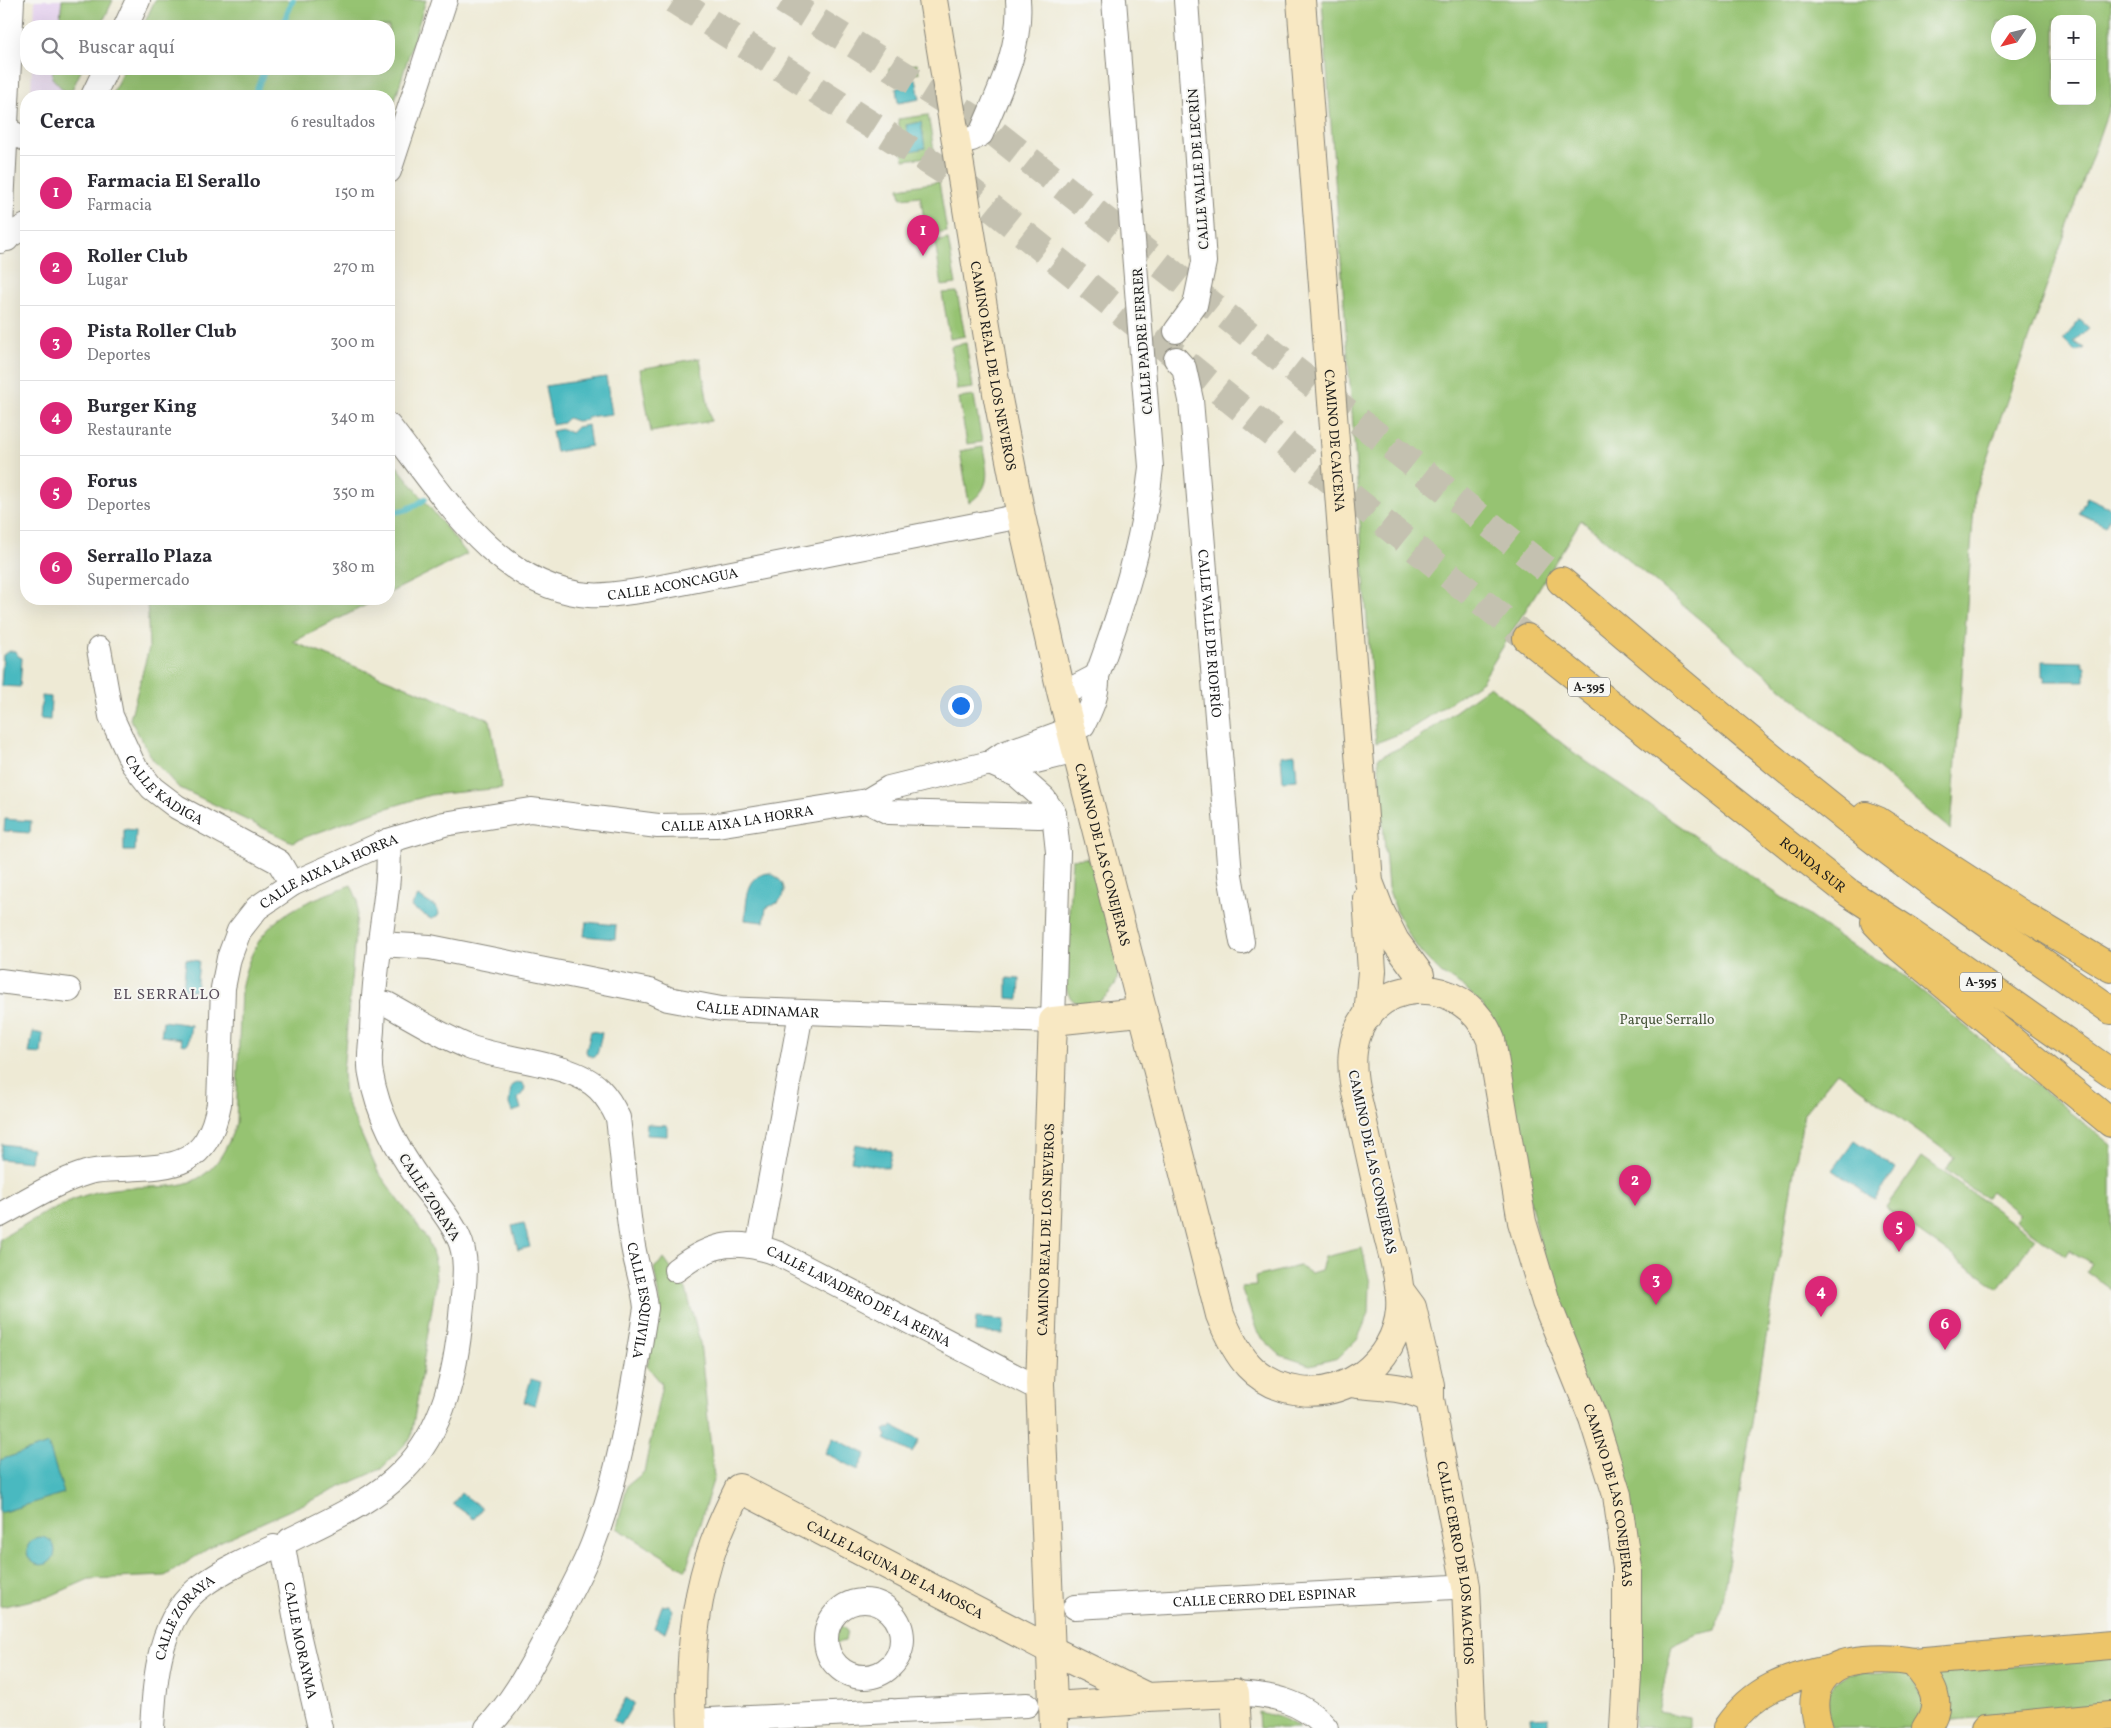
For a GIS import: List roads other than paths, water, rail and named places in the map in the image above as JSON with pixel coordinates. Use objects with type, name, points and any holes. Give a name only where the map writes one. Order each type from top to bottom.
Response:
[{"type":"main road","points":[[1561,581],[1676,679],[1869,836],[1973,913],[2111,1010]]},
{"type":"main road","name":"RONDA SUR","points":[[1527,638],[1849,893],[1910,932],[2111,1073]]},
{"type":"main road","points":[[1822,797],[1878,821],[2018,912],[2111,968]]},
{"type":"main road","points":[[1849,893],[1898,947],[2111,1123]]},
{"type":"main road","points":[[1727,1728],[1751,1699],[1773,1686],[1802,1675],[1859,1661],[1888,1660],[1913,1662],[2111,1646]]},
{"type":"main road","points":[[1913,1662],[1929,1681],[1935,1693],[1934,1714],[1926,1728]]},
{"type":"main road","points":[[1819,1728],[1814,1716],[1812,1703],[1821,1681],[1832,1669]]},
{"type":"main road","points":[[1986,1728],[2111,1716]]},
{"type":"street","points":[[11,236],[1,227],[16,135],[12,0]]},
{"type":"street","points":[[129,20],[138,0]]},
{"type":"street","points":[[395,152],[445,0]]},
{"type":"street","name":"CAMINO REAL DE LOS NEVEROS","points":[[933,0],[998,399],[1020,516],[1074,741]]},
{"type":"street","points":[[957,142],[972,139],[981,134],[1017,38],[1020,19],[1018,0]]},
{"type":"street","name":"CALLE PADRE FERRER","points":[[1074,741],[1090,711],[1097,687],[1097,676],[1141,540],[1151,467],[1142,333],[1114,0]]},
{"type":"street","name":"CALLE VALLE DE LECRÍN","points":[[1176,331],[1195,305],[1204,262],[1186,0]]},
{"type":"street","name":"CAMINO DE CAICENA","points":[[1301,0],[1370,882],[1381,914],[1379,953],[1390,997]]},
{"type":"street","points":[[97,90],[103,75]]},
{"type":"street","points":[[1142,333],[1176,331],[1176,358],[1144,362]]},
{"type":"street","name":"CALLE VALLE DE RIOFRÍO","points":[[1176,358],[1184,368],[1191,400],[1230,875],[1242,942]]},
{"type":"street","name":"CALLE ACONCAGUA","points":[[395,434],[475,534],[503,560],[531,578],[561,590],[589,595],[646,590],[1020,516]]},
{"type":"street","name":"CALLE KADIGA","points":[[99,648],[111,716],[132,764],[152,788],[177,807],[279,862],[292,884]]},
{"type":"street","points":[[1061,691],[1074,688],[1097,676]]},
{"type":"street","name":"CALLE AIXA LA HORRA","points":[[0,1215],[59,1184],[88,1172],[163,1168],[181,1163],[195,1154],[207,1140],[216,1123],[219,1104],[224,988],[229,958],[239,931],[257,908],[292,884],[388,841],[444,824],[531,810],[668,826],[717,825],[867,801],[889,788],[997,766],[1074,741]]},
{"type":"street","name":"CAMINO DE LAS CONEJERAS","points":[[1074,741],[1220,1315],[1235,1348],[1254,1371],[1281,1386],[1308,1392],[1349,1383],[1377,1363],[1389,1345],[1398,1323],[1400,1310],[1399,1289],[1357,1099],[1353,1067],[1354,1043],[1368,1016],[1390,997],[1405,991],[1422,989],[1440,991],[1464,1002],[1477,1014],[1487,1030],[1496,1061],[1510,1158],[1522,1222],[1546,1302],[1593,1418],[1610,1467],[1617,1495],[1627,1568],[1627,1676],[1624,1728]]},
{"type":"street","points":[[867,801],[889,812],[1039,816],[1054,814],[1044,799],[1017,775],[997,766]]},
{"type":"street","name":"CAMINO REAL DE LOS NEVEROS","points":[[1054,814],[1058,852],[1040,1384],[1054,1717]]},
{"type":"street","name":"CALLE ZORAYA","points":[[152,1728],[162,1646],[170,1626],[183,1605],[201,1586],[240,1563],[282,1546],[334,1518],[373,1495],[402,1473],[418,1455],[432,1432],[447,1397],[458,1345],[464,1281],[464,1256],[459,1237],[395,1143],[385,1124],[376,1102],[370,1071],[373,1003],[390,867],[388,841]]},
{"type":"street","name":"CALLE ADINAMAR","points":[[379,944],[430,947],[650,991],[668,999],[721,1009],[1052,1021],[1130,1013],[1142,1009]]},
{"type":"street","points":[[1368,1016],[1379,953]]},
{"type":"street","name":"CAMINO DE CAICENA","points":[[1379,953],[1420,975],[1422,989]]},
{"type":"street","points":[[0,981],[69,990]]},
{"type":"street","name":"CALLE ESQUIVILA","points":[[373,1003],[387,1004],[469,1047],[568,1072],[584,1079],[598,1088],[605,1096],[611,1103],[618,1118],[632,1241],[646,1308],[616,1468],[594,1542],[577,1579],[520,1688],[487,1728]]},
{"type":"street","points":[[760,1236],[799,1024]]},
{"type":"street","name":"CALLE LAVADERO DE LA REINA","points":[[676,1270],[696,1255],[718,1247],[738,1244],[758,1246],[779,1254],[1030,1384],[1040,1384]]},
{"type":"street","name":"CALLE CERRO DE LOS MACHOS","points":[[1399,1289],[1412,1307],[1430,1385],[1430,1399],[1466,1586],[1472,1728]]},
{"type":"street","points":[[1349,1383],[1402,1388],[1419,1393],[1430,1399]]},
{"type":"street","name":"CALLE LAGUNA DE LA MOSCA","points":[[700,1724],[690,1664],[704,1579],[714,1545],[739,1488],[1051,1650],[1147,1697]]},
{"type":"street","name":"CALLE MORAYMA","points":[[282,1546],[299,1638],[320,1728]]},
{"type":"street","name":"CALLE CERRO DEL ESPINAR","points":[[1075,1607],[1453,1587]]},
{"type":"street","points":[[1235,1693],[1236,1728]]},
{"type":"street","points":[[1054,1717],[1147,1697],[1235,1693],[1273,1696],[1298,1704],[1318,1719],[1326,1728]]},
{"type":"street","points":[[700,1724],[852,1706],[887,1708],[1027,1704]]},
{"type":"water","points":[[916,79],[920,99],[898,103],[896,88],[907,86],[906,80]]},
{"type":"water","points":[[921,122],[925,148],[911,151],[906,125]]},
{"type":"water","points":[[2080,320],[2089,328],[2073,342],[2085,348],[2076,352],[2063,340]]},
{"type":"water","points":[[606,377],[612,414],[587,417],[587,420],[576,421],[568,418],[563,423],[552,425],[545,386]]},
{"type":"water","points":[[588,425],[591,446],[556,452],[552,431],[563,429],[571,433],[577,427]]},
{"type":"water","points":[[2087,497],[2111,508],[2111,516],[2106,526],[2079,513]]},
{"type":"water","points":[[10,651],[16,651],[18,656],[22,658],[20,687],[1,686],[3,655]]},
{"type":"water","points":[[2042,661],[2082,662],[2082,666],[2085,667],[2085,681],[2045,681],[2045,676],[2042,676]]},
{"type":"water","points":[[42,696],[51,697],[50,720],[40,719]]},
{"type":"water","points":[[1295,754],[1297,780],[1283,781],[1281,756]]},
{"type":"water","points":[[5,819],[31,821],[30,833],[4,831]]},
{"type":"water","points":[[124,829],[136,830],[135,851],[124,851]]},
{"type":"water","points":[[770,873],[782,883],[784,889],[783,897],[777,903],[766,908],[764,922],[745,920],[747,897],[752,883],[756,878]]},
{"type":"water","points":[[418,896],[437,908],[439,914],[437,917],[431,919],[411,907]]},
{"type":"water","points":[[586,922],[616,925],[615,939],[584,936]]},
{"type":"water","points":[[186,959],[199,961],[196,991],[183,989]]},
{"type":"water","points":[[1007,978],[1020,979],[1019,999],[1007,998]]},
{"type":"water","points":[[163,1021],[191,1025],[188,1043],[185,1045],[182,1044],[181,1039],[161,1036]]},
{"type":"water","points":[[591,1031],[602,1033],[597,1054],[592,1057],[586,1051]]},
{"type":"water","points":[[33,1032],[43,1034],[41,1054],[29,1053]]},
{"type":"water","points":[[517,1082],[522,1083],[525,1087],[518,1099],[521,1109],[512,1112],[509,1104],[511,1086]]},
{"type":"water","points":[[647,1124],[667,1125],[667,1136],[646,1135]]},
{"type":"water","points":[[1855,1140],[1896,1169],[1875,1200],[1833,1170]]},
{"type":"water","points":[[2,1144],[32,1148],[30,1162],[0,1159]]},
{"type":"water","points":[[855,1144],[892,1151],[888,1168],[851,1161]]},
{"type":"water","points":[[524,1223],[530,1247],[518,1250],[512,1226]]},
{"type":"water","points":[[976,1318],[1004,1320],[1003,1334],[975,1332]]},
{"type":"water","points":[[531,1379],[541,1382],[535,1405],[524,1402]]},
{"type":"water","points":[[892,1426],[919,1440],[912,1453],[885,1439],[887,1436],[884,1430],[890,1429]]},
{"type":"water","points":[[833,1438],[866,1454],[858,1470],[825,1453]]},
{"type":"water","points":[[48,1444],[64,1493],[0,1513],[0,1460]]},
{"type":"water","points":[[461,1493],[482,1508],[474,1519],[453,1504]]},
{"type":"water","points":[[41,1537],[51,1541],[55,1551],[51,1561],[41,1565],[31,1561],[27,1551],[31,1541]]},
{"type":"water","points":[[669,1605],[673,1610],[665,1632],[654,1628],[662,1606]]},
{"type":"water","points":[[626,1698],[634,1703],[621,1725],[613,1720]]},
{"type":"water","points":[[1548,1717],[1548,1728],[1532,1728],[1531,1718]]},
{"type":"waterway","points":[[285,20],[293,0]]},
{"type":"waterway","points":[[256,90],[263,75]]},
{"type":"waterway","points":[[395,512],[408,509],[425,499]]},
{"type":"tunnel","points":[[674,0],[952,176],[1527,638]]},
{"type":"tunnel","points":[[783,0],[986,126],[1561,581]]},
{"type":"place","name":"Farmacia El Serallo","points":[[923,256]]},
{"type":"place","name":"Roller Club","points":[[1635,1206]]},
{"type":"place","name":"Forus","points":[[1899,1252]]},
{"type":"place","name":"Pista Roller Club","points":[[1656,1305]]},
{"type":"place","name":"Burger King","points":[[1821,1317]]},
{"type":"place","name":"Serrallo Plaza","points":[[1945,1350]]},
{"type":"district","name":"EL SERRALLO","points":[[167,994]]},
{"type":"park label","name":"Parque Serrallo","points":[[1667,1019]]}]
